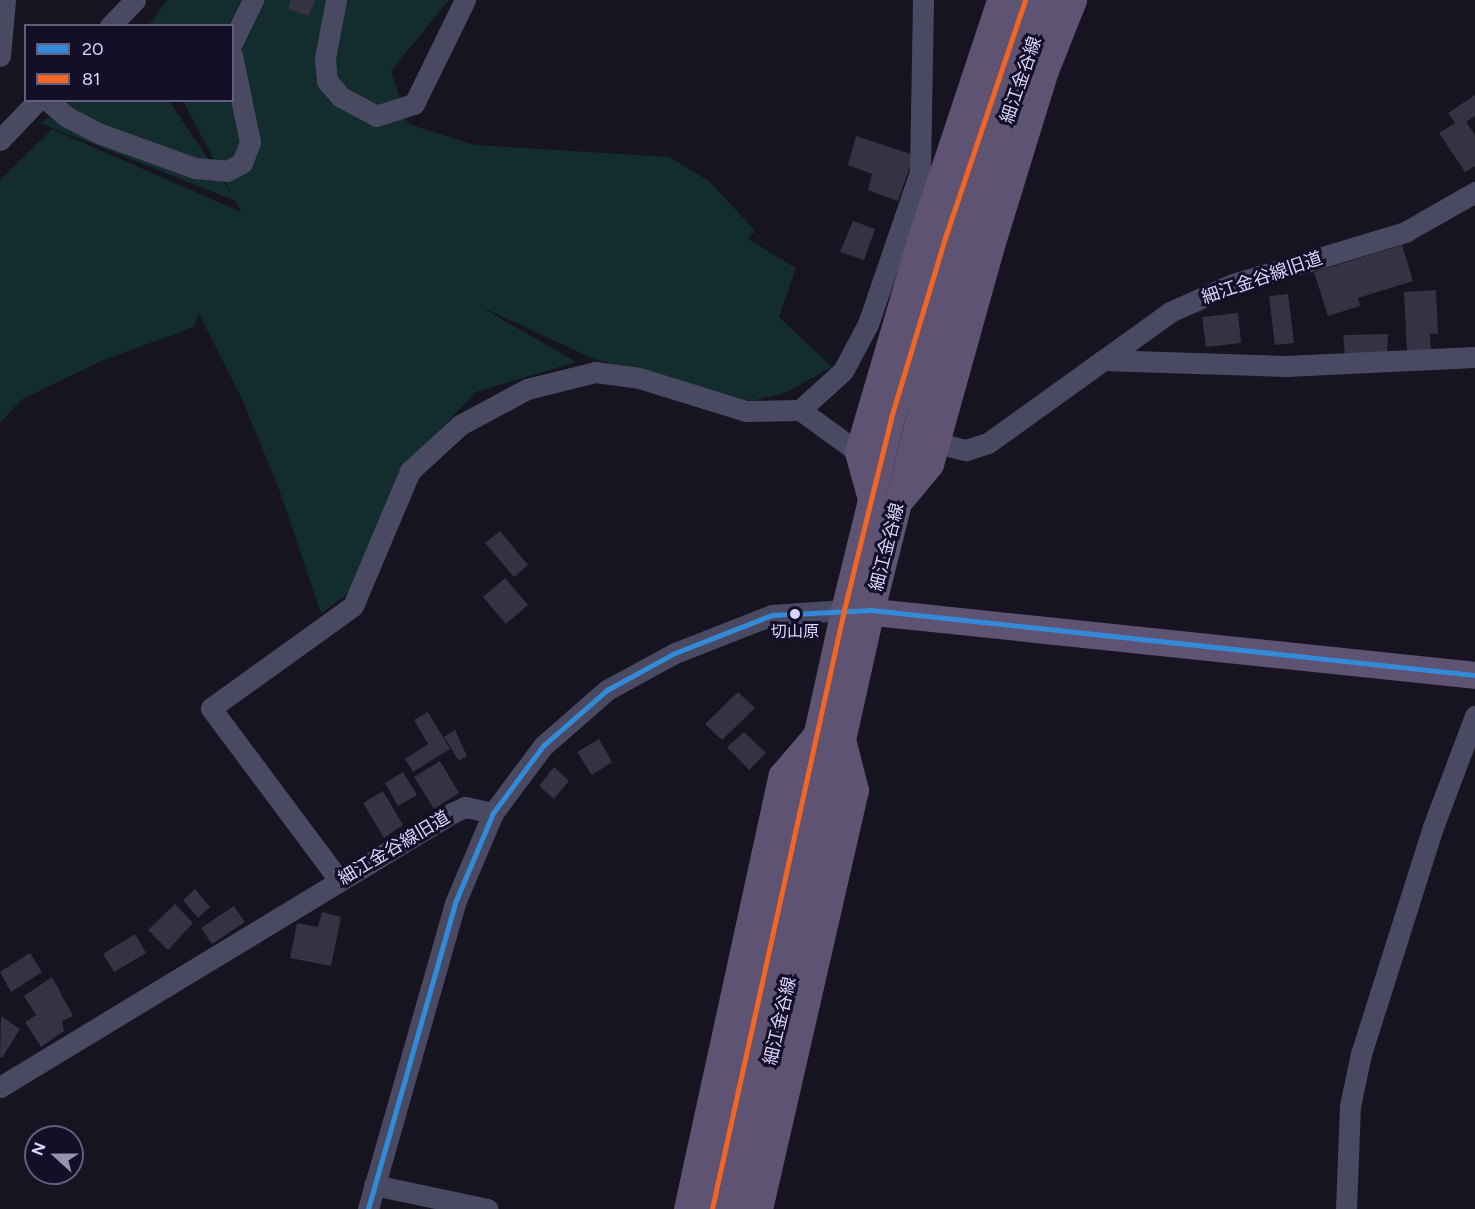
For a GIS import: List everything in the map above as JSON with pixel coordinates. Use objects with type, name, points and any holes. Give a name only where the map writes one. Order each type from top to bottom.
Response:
[{"type":"main road","points":[[871,500],[858,452],[924,230],[1000,0]]},
{"type":"main road","name":"細江金谷線","points":[[712,1209],[844,610],[871,500],[942,249],[1025,0]]},
{"type":"main road","name":"細江金谷線","points":[[737,1209],[871,610],[898,502],[961,265],[1048,0]]},
{"type":"main road","points":[[898,502],[930,464],[989,252],[1044,73],[1072,0]]},
{"type":"main road","points":[[844,610],[871,610],[1475,675]]},
{"type":"main road","points":[[687,1209],[782,775],[817,734]]},
{"type":"main road","points":[[759,1209],[855,790],[842,741]]},
{"type":"street","points":[[0,56],[5,0]]},
{"type":"street","points":[[112,24],[135,0]]},
{"type":"street","points":[[234,39],[253,0]]},
{"type":"street","points":[[336,0],[325,58],[327,81],[341,97],[376,116],[414,104],[465,0]]},
{"type":"street","points":[[800,410],[843,371],[868,324],[920,172],[923,0]]},
{"type":"street","points":[[49,102],[67,117],[101,134],[195,168],[227,171],[242,163],[250,142],[234,65]]},
{"type":"street","points":[[0,140],[36,102]]},
{"type":"street","name":"細江金谷線旧道","points":[[937,443],[966,450],[988,443],[1170,312],[1233,284],[1405,232],[1475,192]]},
{"type":"street","points":[[1103,360],[1286,366],[1475,357]]},
{"type":"street","points":[[339,880],[211,708],[353,606],[410,471],[460,425],[527,389],[574,375],[595,372],[639,378],[746,411],[800,410],[858,452]]},
{"type":"street","points":[[368,1209],[455,903],[493,813],[543,746],[607,690],[675,653],[772,615],[844,610]]},
{"type":"street","points":[[1346,1209],[1350,1107],[1361,1054],[1433,827],[1475,716]]},
{"type":"street","name":"細江金谷線旧道","points":[[0,1087],[339,880],[459,810],[473,807],[493,813]]},
{"type":"street","points":[[374,1185],[488,1209]]},
{"type":"green space","points":[[167,0],[449,0],[391,71],[408,124],[475,145],[669,157],[709,181],[755,231],[748,239],[796,268],[779,317],[832,367],[785,393],[752,401],[594,359],[479,306],[576,362],[476,392],[411,460],[350,592],[321,614],[280,492],[243,401],[199,314],[194,327],[101,361],[21,400],[0,423],[0,180],[52,129],[241,212],[236,201],[40,123],[54,114],[62,102],[170,102],[232,194],[184,102],[234,102],[234,24],[150,24]]},
{"type":"building","points":[[291,0],[315,0],[309,16],[288,9]]},
{"type":"building","points":[[1475,95],[1475,116],[1466,122],[1475,135],[1475,166],[1465,172],[1439,133],[1455,123],[1448,113]]},
{"type":"building","points":[[856,136],[914,155],[898,201],[868,190],[872,174],[848,165]]},
{"type":"building","points":[[853,221],[875,229],[864,260],[840,252]]},
{"type":"building","points":[[1402,245],[1413,281],[1358,298],[1360,306],[1328,316],[1314,272]]},
{"type":"building","points":[[1436,290],[1438,334],[1430,334],[1431,351],[1407,352],[1404,292]]},
{"type":"building","points":[[1288,294],[1294,343],[1275,345],[1269,296]]},
{"type":"building","points":[[1238,313],[1241,343],[1206,347],[1202,317]]},
{"type":"building","points":[[1388,334],[1387,356],[1345,356],[1343,335]]},
{"type":"building","points":[[500,531],[528,565],[514,577],[485,543]]},
{"type":"building","points":[[505,578],[528,605],[506,624],[483,597]]},
{"type":"building","points":[[738,692],[755,708],[722,740],[705,724]]},
{"type":"building","points":[[428,712],[450,749],[413,772],[405,759],[428,744],[414,720]]},
{"type":"building","points":[[455,730],[467,756],[459,761],[444,737]]},
{"type":"building","points":[[744,732],[766,753],[749,770],[727,747]]},
{"type":"building","points":[[599,739],[612,762],[592,775],[577,752]]},
{"type":"building","points":[[440,761],[459,793],[434,809],[414,777]]},
{"type":"building","points":[[554,767],[569,781],[554,799],[539,786]]},
{"type":"building","points":[[403,772],[417,795],[398,806],[385,783]]},
{"type":"building","points":[[383,791],[403,825],[384,838],[363,803]]},
{"type":"building","points":[[195,889],[210,907],[198,918],[183,900]]},
{"type":"building","points":[[175,904],[193,923],[168,950],[148,930]]},
{"type":"building","points":[[234,906],[245,922],[212,944],[201,928]]},
{"type":"building","points":[[322,912],[341,917],[331,966],[290,958],[297,923],[318,927]]},
{"type":"building","points":[[135,934],[146,953],[114,972],[103,954]]},
{"type":"building","points":[[30,953],[42,972],[11,992],[0,972]]},
{"type":"building","points":[[52,977],[73,1016],[62,1021],[64,1031],[41,1047],[25,1022],[36,1015],[24,996]]},
{"type":"building","points":[[1,1016],[20,1029],[2,1058],[0,1057]]},
{"type":"transit line","name":"81","points":[[712,1209],[844,610],[891,418],[945,238],[1025,0]]},
{"type":"transit line","name":"20","points":[[368,1209],[455,903],[493,813],[543,746],[607,690],[675,653],[772,615],[871,610],[1475,675]]},
{"type":"place","name":"切山原","points":[[795,614]]}]
